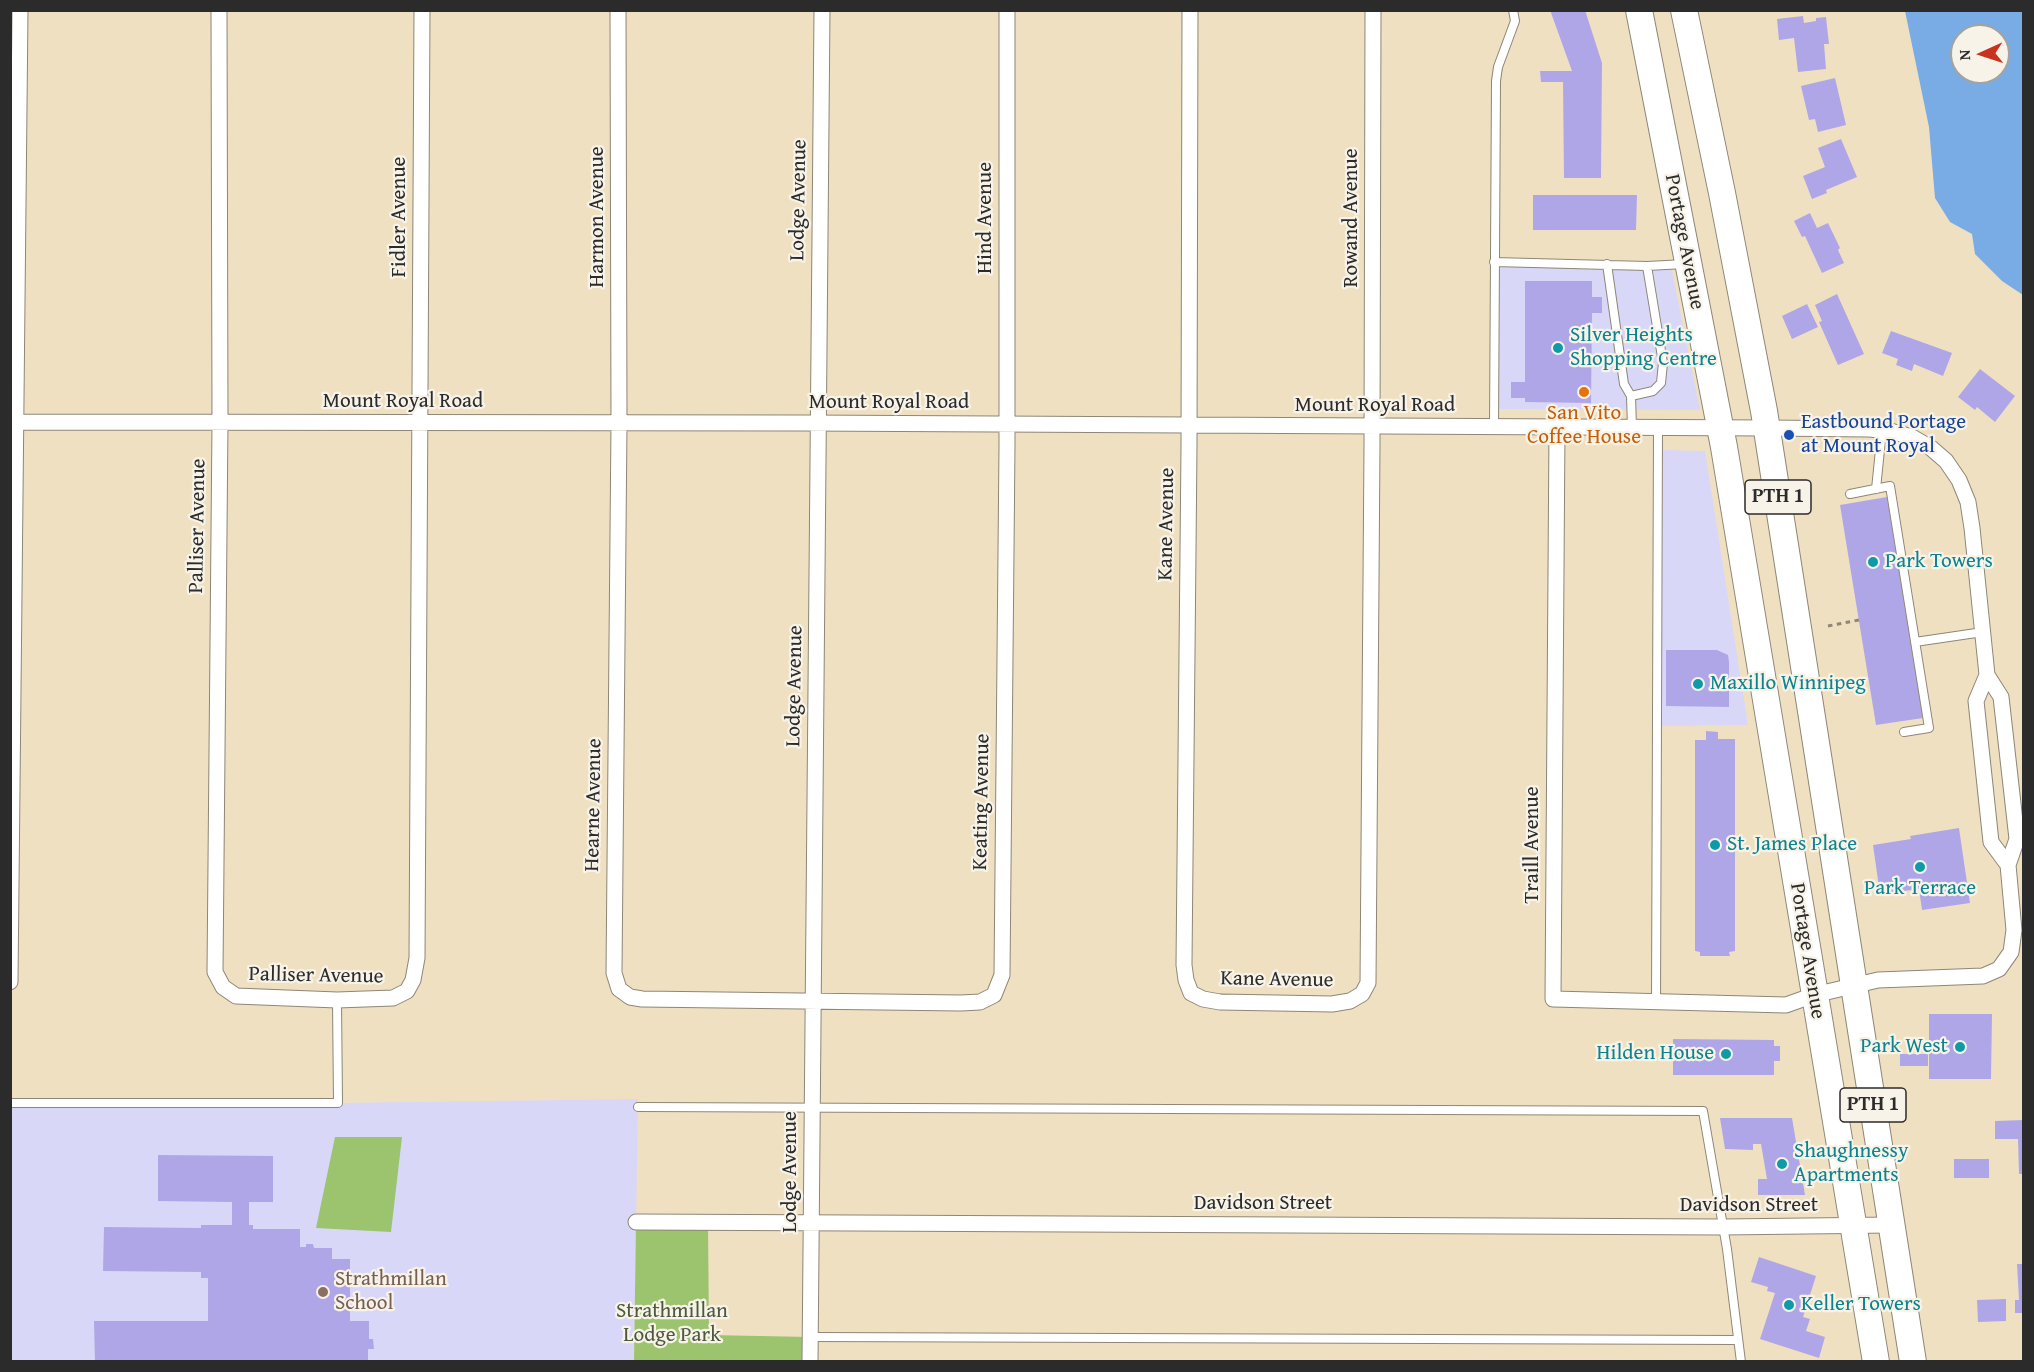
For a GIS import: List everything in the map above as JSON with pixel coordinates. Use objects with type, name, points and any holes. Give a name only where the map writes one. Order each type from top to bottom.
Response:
[{"type":"highway","name":"Portage Avenue","points":[[1639,10],[1721,428],[1876,1362]]},
{"type":"highway","name":"Portage Avenue","points":[[1684,10],[1722,193],[1766,428],[1913,1362]]},
{"type":"street","points":[[10,982],[13,422],[20,10]]},
{"type":"street","points":[[219,10],[220,422]]},
{"type":"street","name":"Fidler Avenue","points":[[421,423],[422,10]]},
{"type":"street","name":"Harmon Avenue","points":[[618,10],[619,423]]},
{"type":"street","name":"Lodge Avenue","points":[[810,1362],[822,10]]},
{"type":"street","name":"Hind Avenue","points":[[1007,425],[1008,10]]},
{"type":"street","points":[[1189,426],[1190,10]]},
{"type":"street","name":"Rowand Avenue","points":[[1372,427],[1373,10]]},
{"type":"street","name":"Mount Royal Road","points":[[13,422],[818,423],[1882,430],[1912,437],[1931,448],[1946,461],[1959,480],[1968,502],[1972,528],[1987,675]]},
{"type":"street","name":"Palliser Avenue","points":[[220,422],[215,972],[223,987],[236,996],[337,1000],[393,998],[407,991],[413,980],[417,958],[421,423]]},
{"type":"street","name":"Hearne Avenue","points":[[619,423],[614,958],[616,981],[619,989],[630,997],[642,999],[813,1001]]},
{"type":"street","name":"Keating Avenue","points":[[813,1001],[980,1002],[994,995],[1002,975],[1007,425]]},
{"type":"street","name":"Kane Avenue","points":[[1189,426],[1184,965],[1186,980],[1191,993],[1203,999],[1220,1002],[1332,1004],[1350,1001],[1362,994],[1368,982],[1372,427]]},
{"type":"street","name":"Traill Avenue","points":[[1557,428],[1553,999],[1786,1005],[1815,995],[1878,980],[1983,976],[1999,969],[2010,952],[2014,930],[2008,865]]},
{"type":"street","points":[[1987,675],[2001,697],[2003,709],[2017,839],[2008,865]]},
{"type":"street","points":[[1987,675],[1976,701],[1990,842],[2008,865]]},
{"type":"street","name":"Davidson Street","points":[[636,1222],[1723,1227],[1890,1225]]},
{"type":"lane","points":[[1494,428],[1496,81],[1515,21],[1513,10]]},
{"type":"lane","points":[[1494,262],[1647,266],[1689,264]]},
{"type":"lane","points":[[1607,264],[1624,384],[1631,396],[1632,428]]},
{"type":"lane","points":[[1631,396],[1653,391],[1661,383],[1663,363],[1647,266]]},
{"type":"lane","points":[[1656,1002],[1658,428]]},
{"type":"lane","points":[[1876,489],[1882,430]]},
{"type":"lane","points":[[1850,494],[1890,486],[1929,728],[1904,732]]},
{"type":"lane","points":[[1915,642],[1983,632]]},
{"type":"lane","points":[[10,1103],[338,1103],[337,1000]]},
{"type":"lane","points":[[638,1107],[1703,1111],[1723,1227],[1741,1362]]},
{"type":"lane","points":[[810,1337],[1738,1340]]},
{"type":"path","points":[[1828,626],[1859,620]]},
{"type":"shaded area","points":[[1495,263],[1671,266],[1700,410],[1494,409]]},
{"type":"shaded area","points":[[1660,450],[1705,451],[1748,725],[1659,726]]},
{"type":"shaded area","name":"Strathmillan School","points":[[638,1099],[634,1361],[11,1361],[10,1103],[338,1103]]},
{"type":"green space","points":[[335,1137],[402,1137],[391,1232],[316,1228]]},
{"type":"green space","name":"Strathmillan Lodge Park","points":[[636,1222],[708,1222],[709,1335],[810,1337],[810,1361],[634,1362]]},
{"type":"water","points":[[1905,11],[2023,11],[2023,295],[2002,281],[1975,254],[1972,234],[1950,222],[1935,198],[1929,127]]},
{"type":"building","points":[[1550,10],[1585,10],[1602,63],[1601,178],[1564,178],[1563,82],[1541,82],[1540,71],[1572,71]]},
{"type":"building","points":[[1803,16],[1804,23],[1826,17],[1829,44],[1824,44],[1826,69],[1798,72],[1794,38],[1779,40],[1777,19]]},
{"type":"building","points":[[1835,78],[1846,125],[1818,132],[1815,119],[1809,120],[1801,86]]},
{"type":"building","points":[[1841,139],[1857,177],[1826,190],[1827,193],[1812,199],[1803,176],[1825,167],[1818,148]]},
{"type":"building","points":[[1533,195],[1637,195],[1636,230],[1533,230]]},
{"type":"building","points":[[1810,213],[1817,228],[1828,223],[1840,248],[1838,250],[1844,263],[1822,273],[1805,236],[1802,237],[1794,221]]},
{"type":"building","name":"Silver Heights Shopping Centre","points":[[1525,281],[1592,281],[1592,297],[1602,297],[1602,313],[1592,313],[1591,403],[1525,402],[1525,398],[1511,398],[1511,382],[1525,382]]},
{"type":"building","points":[[1837,294],[1864,354],[1838,365],[1819,322],[1822,321],[1815,305]]},
{"type":"building","points":[[1807,304],[1818,327],[1792,339],[1782,316]]},
{"type":"building","points":[[1891,331],[1952,353],[1943,376],[1914,364],[1912,371],[1896,365],[1898,359],[1882,353]]},
{"type":"building","points":[[1980,369],[2015,396],[1995,422],[1977,407],[1975,410],[1958,397]]},
{"type":"building","name":"Park Towers","points":[[1887,497],[1923,718],[1876,725],[1840,505]]},
{"type":"building","name":"Maxillo Winnipeg","points":[[1666,650],[1717,650],[1728,655],[1729,707],[1666,706]]},
{"type":"building","name":"St. James Place","points":[[1706,731],[1718,732],[1718,739],[1735,739],[1735,951],[1729,952],[1730,956],[1700,956],[1700,952],[1695,951],[1695,740],[1706,740]]},
{"type":"building","name":"Park Terrace","points":[[1959,828],[1970,903],[1922,910],[1919,889],[1880,894],[1873,845]]},
{"type":"building","name":"Park West","points":[[1929,1014],[1992,1014],[1991,1079],[1929,1079]]},
{"type":"building","name":"Hilden House","points":[[1673,1039],[1774,1040],[1774,1046],[1780,1046],[1780,1061],[1774,1061],[1774,1075],[1673,1075]]},
{"type":"building","points":[[1900,1054],[1928,1054],[1928,1066],[1900,1066]]},
{"type":"building","name":"Shaughnessy Apartments","points":[[1720,1118],[1792,1118],[1805,1195],[1758,1195],[1758,1179],[1767,1179],[1761,1144],[1753,1144],[1753,1150],[1725,1149]]},
{"type":"building","points":[[2024,1120],[2024,1174],[2019,1174],[2018,1139],[1995,1139],[1995,1121]]},
{"type":"building","points":[[158,1155],[273,1156],[273,1202],[249,1202],[249,1225],[253,1225],[253,1229],[300,1229],[300,1247],[313,1244],[314,1248],[332,1248],[332,1259],[350,1259],[350,1321],[369,1321],[369,1339],[373,1339],[374,1349],[368,1349],[368,1362],[95,1362],[94,1321],[208,1321],[208,1278],[201,1278],[201,1272],[103,1271],[104,1227],[201,1228],[201,1225],[232,1225],[232,1202],[158,1201]]},
{"type":"building","points":[[1954,1159],[1989,1159],[1989,1178],[1954,1178]]},
{"type":"building","name":"Keller Towers","points":[[1759,1257],[1816,1276],[1803,1317],[1810,1319],[1806,1331],[1825,1337],[1819,1358],[1760,1339],[1775,1293],[1767,1291],[1768,1287],[1751,1282]]},
{"type":"building","points":[[2017,1264],[2024,1264],[2024,1313],[2015,1313],[2015,1300],[2019,1300]]},
{"type":"building","points":[[2006,1299],[2006,1321],[1978,1322],[1977,1300]]},
{"type":"place","name":"Silver Heights Shopping Centre","points":[[1558,348]]},
{"type":"place","name":"San Vito Coffee House","points":[[1584,392]]},
{"type":"place","name":"Eastbound Portage at Mount Royal","points":[[1789,435]]},
{"type":"place","name":"Park Towers","points":[[1873,562]]},
{"type":"place","name":"Maxillo Winnipeg","points":[[1698,684]]},
{"type":"place","name":"St. James Place","points":[[1715,845]]},
{"type":"place","name":"Park Terrace","points":[[1920,867]]},
{"type":"place","name":"Park West","points":[[1960,1047]]},
{"type":"place","name":"Hilden House","points":[[1726,1054]]},
{"type":"place","name":"Shaughnessy Apartments","points":[[1782,1164]]},
{"type":"place","name":"Strathmillan School","points":[[323,1292]]},
{"type":"place","name":"Keller Towers","points":[[1789,1305]]}]
